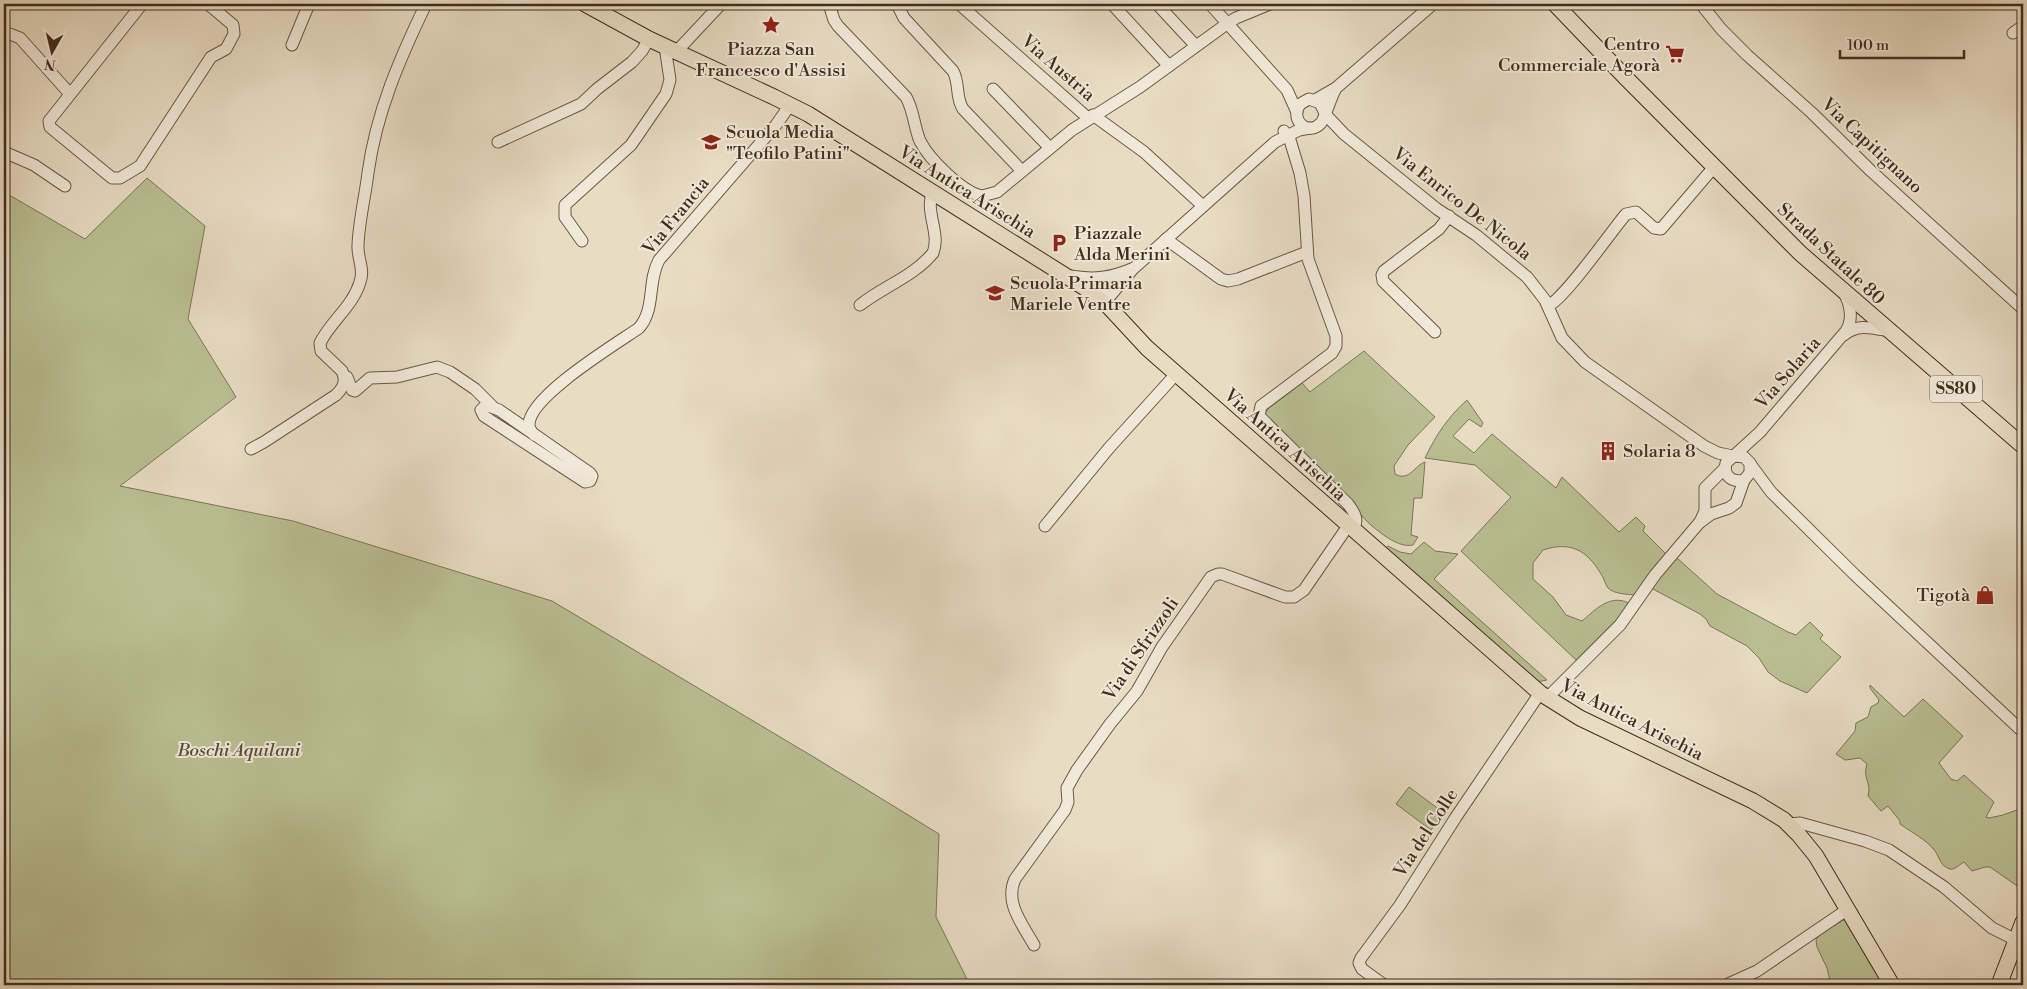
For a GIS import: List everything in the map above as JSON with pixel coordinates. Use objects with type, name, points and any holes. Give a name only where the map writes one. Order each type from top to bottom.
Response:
[{"type":"main road","name":"Via Antica Arischia","points":[[585,4],[648,39],[790,104],[953,204],[1100,300],[1147,348],[1176,374],[1544,696],[1600,729],[1753,800],[1790,824],[1816,856],[1892,985]]},
{"type":"main road","name":"Strada Statale 80","points":[[1544,4],[1588,50],[1625,77]]},
{"type":"main road","name":"Strada Statale 80","points":[[1555,4],[1780,234],[1842,291],[2023,446]]},
{"type":"main road","points":[[1999,985],[2023,922]]},
{"type":"street","points":[[142,4],[50,118],[48,124],[112,178],[120,178],[137,168],[211,57],[223,51],[234,34],[233,25],[208,4]]},
{"type":"street","points":[[292,45],[309,4]]},
{"type":"street","points":[[426,4],[386,96],[372,146],[357,246],[362,268],[360,283],[343,313],[320,342],[321,351],[342,371],[344,376],[347,377],[352,390],[355,391],[370,378],[397,377],[437,367],[450,372],[474,389],[487,407],[508,416],[590,473],[592,476],[590,481],[585,482],[484,416],[487,407]]},
{"type":"street","points":[[582,241],[565,217],[566,205],[631,145],[669,87],[666,54],[721,4]]},
{"type":"street","points":[[830,4],[834,20],[838,26],[906,97],[923,146],[958,184],[969,192],[982,196],[990,194],[1008,184],[1050,148],[1091,117],[1133,91],[1228,23],[1243,14],[1270,4]]},
{"type":"street","points":[[896,4],[904,18],[953,71],[956,76],[959,100],[964,108],[1022,171]]},
{"type":"street","name":"Via Austria","points":[[959,4],[1091,117],[1152,159],[1203,206]]},
{"type":"street","points":[[1112,4],[1169,66]]},
{"type":"street","points":[[1156,4],[1196,46]]},
{"type":"street","points":[[1210,4],[1287,90],[1300,123],[1312,128]]},
{"type":"street","points":[[1100,300],[1102,292],[1108,283],[1120,279],[1134,268],[1286,133],[1301,103],[1336,88],[1433,4]]},
{"type":"street","name":"Via Capitignano","points":[[1701,4],[1721,29],[1747,55],[1812,113],[2023,310]]},
{"type":"street","points":[[2013,33],[2023,26]]},
{"type":"street","points":[[4,36],[10,34],[20,38],[70,94]]},
{"type":"street","points":[[498,142],[581,104],[632,62],[642,51],[648,39]]},
{"type":"street","points":[[1286,133],[1312,128],[1322,122],[1336,88]]},
{"type":"street","points":[[993,89],[1050,148]]},
{"type":"street","points":[[1287,90],[1312,99],[1322,105],[1325,113]]},
{"type":"street","name":"Via Francia","points":[[508,416],[523,417],[536,409],[566,379],[639,328],[648,315],[651,306],[653,276],[659,260],[776,125],[790,104]]},
{"type":"street","name":"Via Enrico De Nicola","points":[[1325,113],[1344,134],[1431,204],[1468,228],[1527,277],[1548,306],[1560,334],[1577,354],[1704,446],[1714,452],[1733,456]]},
{"type":"street","name":"Via Enrico De Nicola","points":[[1312,128],[1330,129],[1344,134]]},
{"type":"street","points":[[1286,133],[1300,172],[1304,196],[1307,252],[1317,286],[1336,336],[1335,349],[1261,406],[1259,416],[1348,504],[1356,518],[1356,524],[1350,528]]},
{"type":"street","points":[[4,152],[34,165],[65,186]]},
{"type":"street","points":[[1548,306],[1555,302],[1626,214],[1636,212],[1654,228],[1661,229],[1714,167]]},
{"type":"street","points":[[953,204],[958,184]]},
{"type":"street","points":[[860,305],[881,290],[902,280],[933,253],[936,243],[930,202],[932,192]]},
{"type":"street","points":[[953,204],[969,192]]},
{"type":"street","points":[[1435,332],[1383,281],[1382,275],[1384,271],[1441,227],[1449,216]]},
{"type":"street","points":[[1166,239],[1221,279],[1228,281],[1238,279],[1307,252]]},
{"type":"street","points":[[1065,276],[1091,279],[1120,279]]},
{"type":"street","points":[[1120,279],[1116,304],[1120,319]]},
{"type":"street","name":"Via Solaria","points":[[1733,456],[1760,432],[1843,336],[1850,324],[1851,316],[1849,304],[1842,291]]},
{"type":"street","name":"Via Solaria","points":[[1843,336],[1856,328],[1870,328],[1889,332]]},
{"type":"street","points":[[1044,526],[1109,448],[1176,374]]},
{"type":"street","points":[[251,448],[264,442],[336,395],[343,385],[344,376]]},
{"type":"street","points":[[534,435],[530,430],[529,423],[536,409]]},
{"type":"street","name":"Via Solaria","points":[[1750,464],[1751,450],[1760,432]]},
{"type":"street","name":"Via Enrico De Nicola","points":[[1704,446],[1719,459],[1725,468]]},
{"type":"street","points":[[1771,492],[1756,482],[1745,479],[1732,480],[1727,475],[1725,468],[1727,460],[1733,456],[1744,457],[1771,492],[1892,611],[2023,732]]},
{"type":"street","points":[[1699,523],[1718,511],[1729,508],[1736,503],[1745,479],[1750,473],[1750,464]]},
{"type":"street","points":[[1699,523],[1705,511],[1704,498],[1707,486],[1725,468]]},
{"type":"street","points":[[1704,498],[1718,511]]},
{"type":"street","name":"Via del Colle","points":[[1384,985],[1362,969],[1359,963],[1360,958],[1400,904],[1468,799],[1544,696],[1620,625],[1671,555],[1699,523]]},
{"type":"street","name":"Via di Sfrizzoli","points":[[1034,945],[1012,903],[1011,888],[1014,879],[1068,806],[1067,788],[1077,770],[1110,724],[1138,690],[1162,647],[1211,577],[1222,574],[1280,596],[1294,597],[1304,590],[1350,528]]},
{"type":"street","points":[[1790,824],[1800,823],[1865,841],[1889,850],[1939,883],[1992,928],[2016,940]]},
{"type":"street","points":[[1726,985],[1757,971],[1848,909]]},
{"type":"green space","name":"Boschi Aquilani","points":[[147,178],[205,226],[188,319],[236,397],[120,486],[293,521],[552,601],[939,834],[936,917],[970,985],[4,985],[4,192],[85,239]]},
{"type":"green space","points":[[1364,351],[1435,417],[1408,445],[1394,466],[1395,474],[1404,476],[1425,462],[1422,498],[1414,498],[1411,535],[1418,537],[1413,545],[1397,543],[1372,526],[1346,497],[1264,415],[1269,408],[1302,383],[1310,392]]},
{"type":"green space","points":[[1467,400],[1483,423],[1481,427],[1469,419],[1453,436],[1474,453],[1492,434],[1556,488],[1562,477],[1619,532],[1636,517],[1645,526],[1643,531],[1667,555],[1634,595],[1617,593],[1608,588],[1596,566],[1584,553],[1570,547],[1553,547],[1543,550],[1533,563],[1533,579],[1553,597],[1566,615],[1582,621],[1609,602],[1616,600],[1629,603],[1618,618],[1576,660],[1461,551],[1511,497],[1475,465],[1425,458],[1443,427]]},
{"type":"green space","points":[[1424,542],[1435,551],[1458,554],[1434,579],[1547,680],[1536,682],[1385,549],[1388,546],[1400,552],[1411,554]]},
{"type":"green space","points":[[1677,558],[1717,594],[1788,632],[1796,635],[1810,622],[1823,635],[1820,639],[1841,657],[1807,693],[1780,681],[1768,672],[1759,658],[1747,646],[1710,626],[1700,614],[1651,588]]},
{"type":"green space","points":[[1870,685],[1904,717],[1923,699],[1963,736],[1939,763],[1951,779],[1957,781],[1964,775],[1994,802],[1986,817],[2003,815],[2023,809],[2023,890],[1990,867],[1972,871],[1964,862],[1952,869],[1944,866],[1932,847],[1900,824],[1900,821],[1888,806],[1881,811],[1868,796],[1867,764],[1860,758],[1845,760],[1836,754],[1855,731],[1856,723],[1868,717],[1871,707],[1878,703],[1879,700],[1870,688]]},
{"type":"green space","points":[[1409,787],[1444,813],[1431,830],[1396,804]]},
{"type":"green space","points":[[1845,919],[1883,985],[1831,985],[1827,968],[1817,947],[1816,940],[1819,935]]},
{"type":"place","name":"Piazza San Francesco d'Assisi","points":[[771,25]]},
{"type":"place","name":"Centro Commerciale Agorà","points":[[1675,54]]},
{"type":"place","name":"Scuola Media \"Teofilo Patini\"","points":[[711,142]]},
{"type":"place","name":"Piazzale Alda Merini","points":[[1059,243]]},
{"type":"place","name":"Scuola Primaria Mariele Ventre","points":[[995,293]]},
{"type":"place","name":"Solaria 8","points":[[1608,451]]},
{"type":"place","name":"Tigotà","points":[[1985,595]]}]
